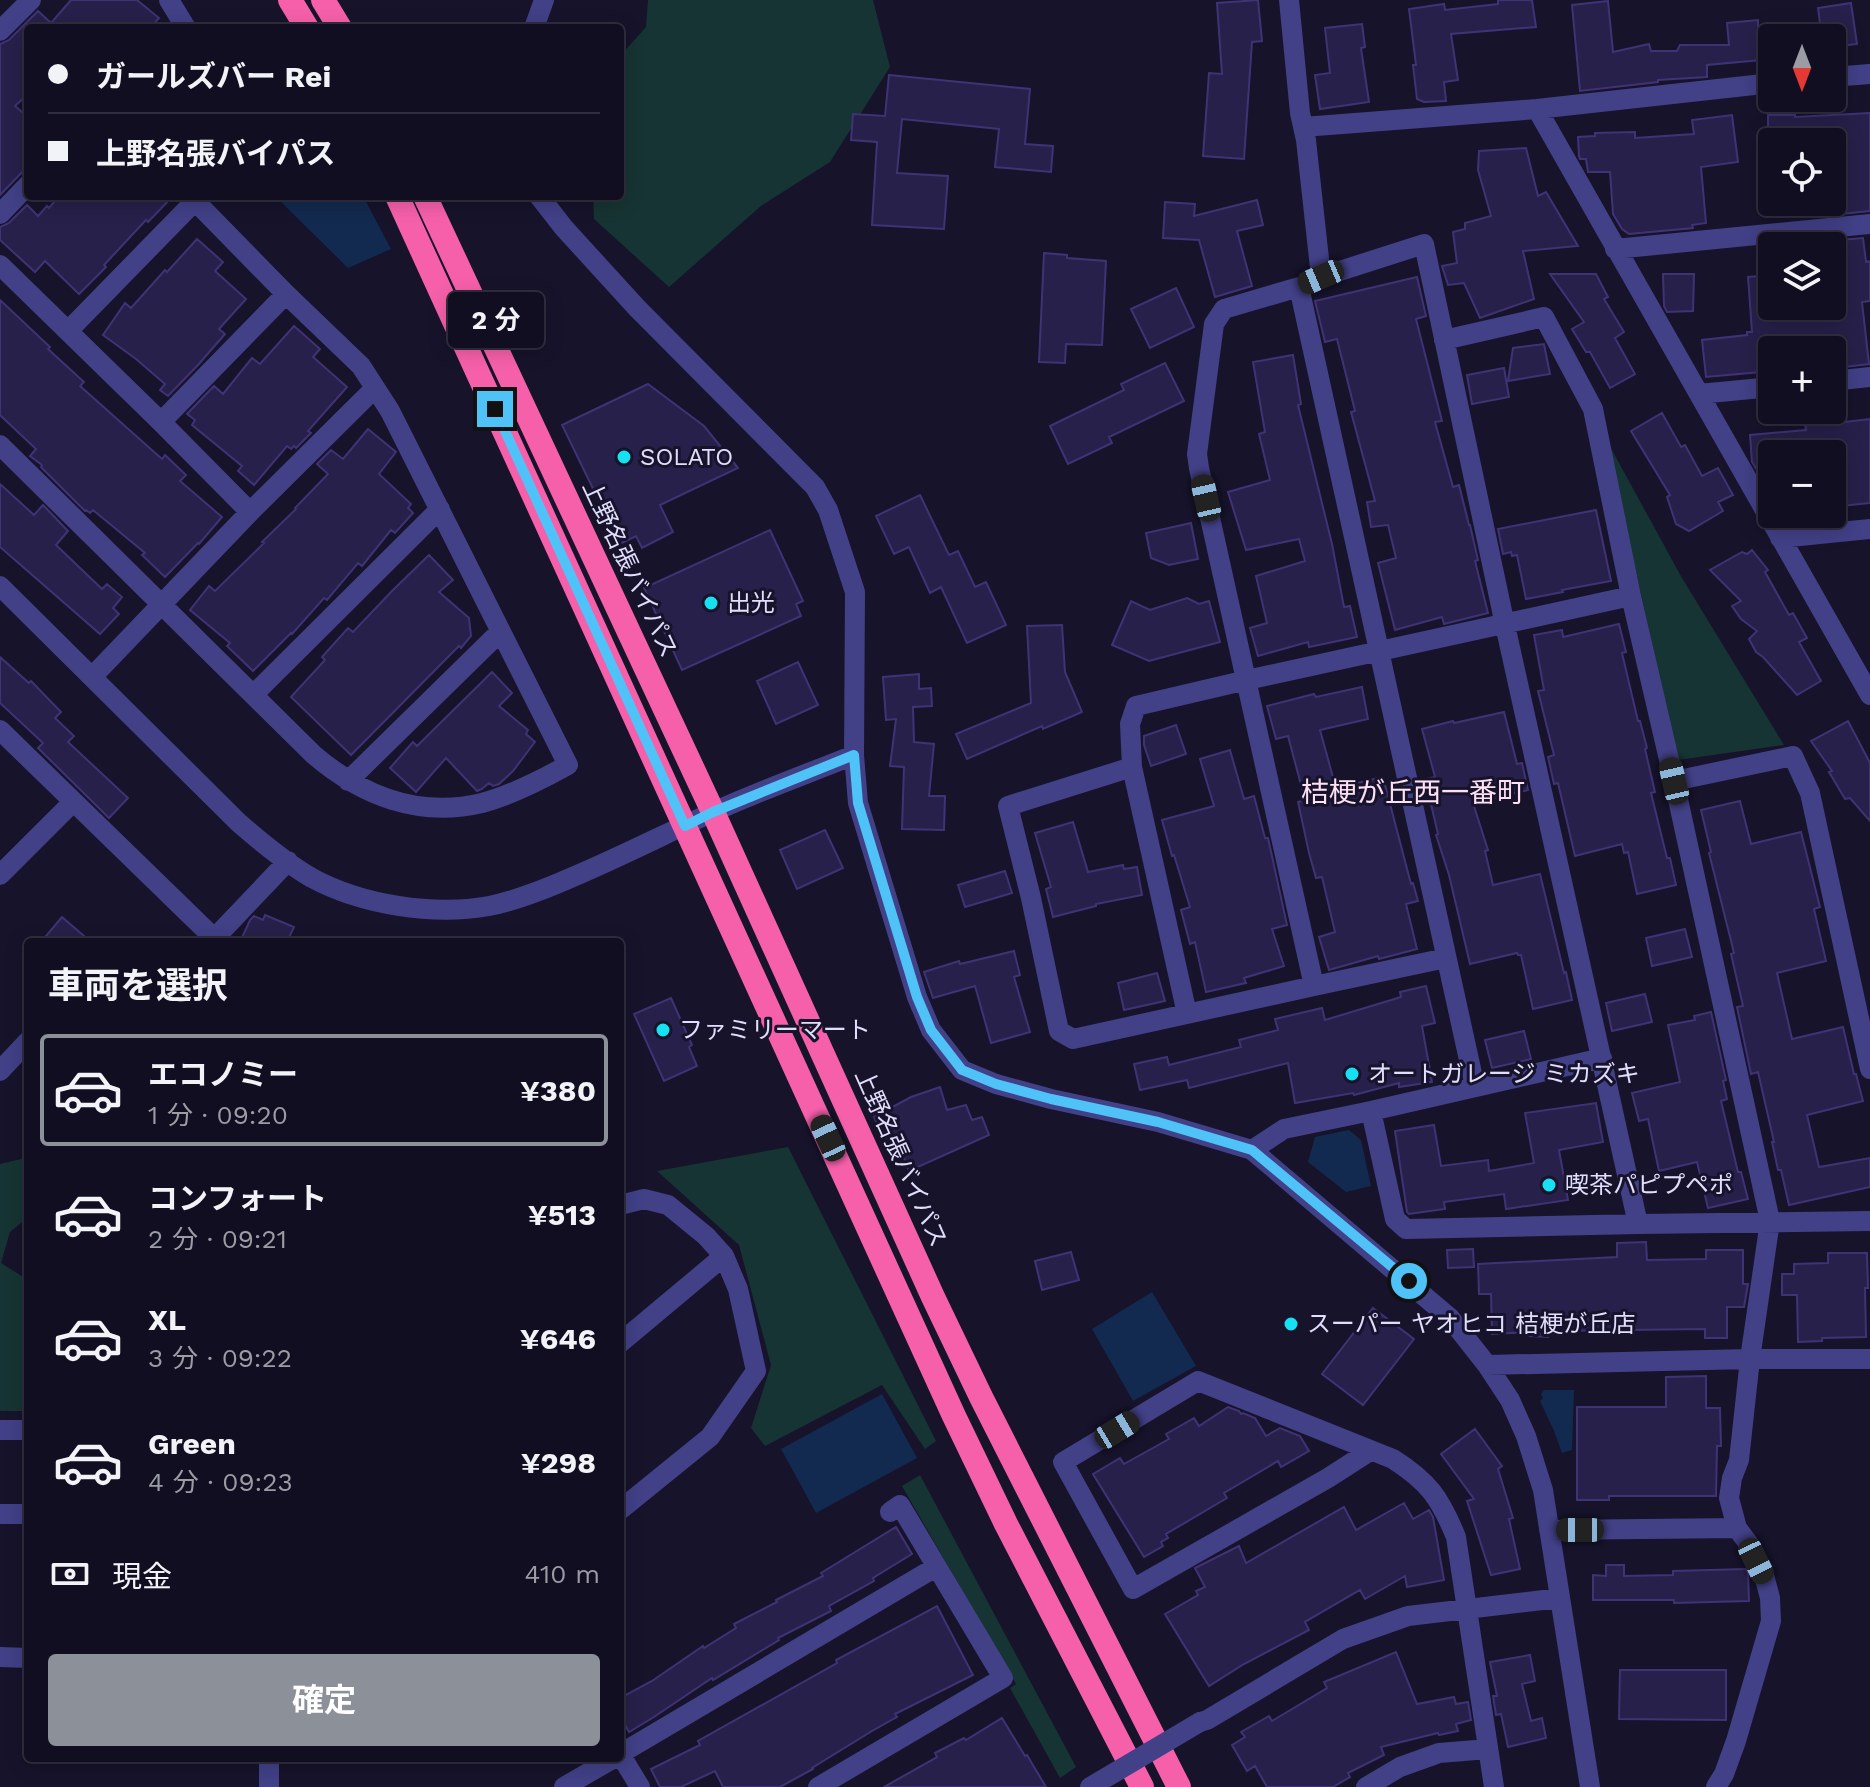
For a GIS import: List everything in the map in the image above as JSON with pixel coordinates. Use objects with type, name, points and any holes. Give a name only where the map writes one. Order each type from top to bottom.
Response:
[{"type":"highway","points":[[290,0],[305,24]]},
{"type":"highway","points":[[323,0],[338,24]]},
{"type":"highway","points":[[399,200],[973,1457],[1142,1787]]},
{"type":"highway","name":"上野名張バイパス","points":[[427,200],[713,812],[940,1312],[1179,1787]]},
{"type":"street","points":[[0,31],[31,0]]},
{"type":"street","points":[[169,0],[184,24]]},
{"type":"street","points":[[535,24],[544,0]]},
{"type":"street","points":[[1289,0],[1321,277]]},
{"type":"street","points":[[1846,76],[1870,74]]},
{"type":"street","points":[[1303,127],[1537,109],[1758,85]]},
{"type":"street","points":[[1537,109],[1780,538],[1868,686]]},
{"type":"street","points":[[0,214],[24,189]]},
{"type":"street","points":[[68,331],[194,200]]},
{"type":"street","points":[[0,445],[314,755],[348,781],[390,800],[436,808],[481,803],[506,795],[568,765],[390,411],[361,366],[286,294],[196,200]]},
{"type":"street","points":[[542,200],[637,308],[815,487],[828,510],[855,592],[854,755],[858,803],[917,997],[931,1030],[962,1070],[996,1084],[1158,1122],[1252,1150],[1450,1318],[1487,1365],[1510,1400],[1526,1436],[1543,1490],[1590,1787]]},
{"type":"street","points":[[1615,249],[1870,224]]},
{"type":"street","points":[[1314,986],[1199,468],[1197,454],[1214,324],[1224,309],[1424,244],[1638,1224]]},
{"type":"street","points":[[0,265],[250,512]]},
{"type":"street","points":[[1299,287],[1475,1087]]},
{"type":"street","points":[[161,422],[286,294]]},
{"type":"street","points":[[1444,340],[1544,317],[1593,409],[1631,596],[1770,1221],[1739,1460],[1729,1498],[1737,1528],[1748,1543],[1765,1579],[1771,1621],[1736,1741],[1716,1787]]},
{"type":"street","points":[[1846,380],[1870,377]]},
{"type":"street","points":[[92,677],[250,512],[375,388]]},
{"type":"street","points":[[1699,394],[1758,388]]},
{"type":"street","points":[[253,695],[440,509]]},
{"type":"street","points":[[1780,538],[1870,529]]},
{"type":"street","points":[[0,586],[265,846],[312,877],[399,907],[459,909],[489,906],[541,891],[713,812],[854,755]]},
{"type":"street","points":[[1187,1014],[1132,767],[1130,724],[1136,706],[1631,596]]},
{"type":"street","points":[[348,781],[500,632]]},
{"type":"street","points":[[0,730],[211,938]]},
{"type":"street","points":[[1674,781],[1793,756],[1810,793],[1870,1069]]},
{"type":"street","points":[[1132,767],[1008,806],[1059,1031],[1073,1039],[1446,958]]},
{"type":"street","points":[[0,875],[73,802]]},
{"type":"street","points":[[217,938],[288,861]]},
{"type":"street","points":[[0,1071],[24,1046]]},
{"type":"street","points":[[1252,1150],[1284,1129],[1602,1058]]},
{"type":"street","points":[[1371,1111],[1395,1219],[1406,1229],[1870,1221]]},
{"type":"street","points":[[624,1204],[644,1199],[668,1205],[706,1236],[724,1256],[738,1289],[756,1371],[710,1437],[624,1507]]},
{"type":"street","points":[[624,1340],[724,1256]]},
{"type":"street","points":[[1487,1365],[1870,1359]]},
{"type":"street","points":[[1370,1451],[1133,1589],[1063,1462],[1198,1381],[1393,1459],[1420,1478],[1443,1505],[1456,1537],[1494,1787]]},
{"type":"street","points":[[0,1430],[24,1430]]},
{"type":"street","points":[[818,1787],[1003,1678],[900,1505],[890,1512]]},
{"type":"street","points":[[0,1514],[24,1514]]},
{"type":"street","points":[[1549,1530],[1737,1528]]},
{"type":"street","points":[[624,1752],[936,1567]]},
{"type":"street","points":[[1090,1787],[1343,1639],[1408,1616],[1560,1598]]},
{"type":"street","points":[[0,1657],[24,1658]]},
{"type":"street","points":[[1366,1787],[1400,1767],[1439,1753],[1488,1749]]},
{"type":"street","points":[[624,1761],[640,1787]]},
{"type":"street","points":[[269,1762],[269,1787]]},
{"type":"street","points":[[564,1787],[607,1762]]},
{"type":"green space","points":[[648,0],[873,0],[890,67],[830,162],[761,206],[669,287],[594,219],[593,200],[624,200],[624,52],[646,27]]},
{"type":"green space","points":[[1607,441],[1682,578],[1784,745],[1678,760]]},
{"type":"green space","points":[[788,1147],[936,1441],[925,1449],[882,1385],[765,1446],[751,1428],[771,1365],[739,1245],[657,1171]]},
{"type":"green space","points":[[24,1158],[24,1220],[10,1232],[1,1263],[24,1277],[24,1411],[0,1411],[0,1164]]},
{"type":"green space","points":[[920,1475],[1076,1767],[1060,1778],[1010,1688],[1016,1684],[902,1486]]},
{"type":"water","points":[[279,200],[365,200],[391,249],[348,268]]},
{"type":"water","points":[[1349,1130],[1361,1140],[1371,1186],[1346,1192],[1308,1162],[1315,1137]]},
{"type":"water","points":[[1152,1292],[1196,1366],[1133,1401],[1092,1329]]},
{"type":"water","points":[[1544,1390],[1574,1390],[1572,1450],[1562,1453],[1540,1401]]},
{"type":"water","points":[[882,1394],[917,1458],[816,1513],[781,1449]]},
{"type":"building","points":[[71,0],[137,0],[159,18],[154,24],[25,24],[38,11],[51,23]]},
{"type":"building","points":[[1258,0],[1262,41],[1252,42],[1244,159],[1203,156],[1209,73],[1222,74],[1217,3]]},
{"type":"building","points":[[1498,0],[1532,0],[1536,27],[1451,34],[1458,80],[1444,82],[1446,101],[1424,102],[1417,99],[1409,9],[1444,4],[1445,10],[1498,4]]},
{"type":"building","points":[[1608,1],[1613,52],[1649,44],[1651,51],[1677,51],[1680,45],[1729,45],[1727,23],[1758,20],[1758,60],[1707,65],[1707,77],[1580,91],[1572,5]]},
{"type":"building","points":[[1851,3],[1857,44],[1846,45],[1846,24],[1820,24],[1818,8]]},
{"type":"building","points":[[1362,24],[1365,47],[1361,48],[1369,102],[1320,109],[1315,75],[1330,73],[1325,28]]},
{"type":"building","points":[[24,25],[24,98],[15,106],[24,114],[24,170],[0,195],[0,44],[9,40]]},
{"type":"building","points":[[889,75],[1030,89],[1025,144],[1053,146],[1051,172],[995,167],[999,129],[902,119],[897,173],[948,176],[944,229],[872,225],[877,142],[851,140],[853,114],[885,116]]},
{"type":"building","points":[[1870,113],[1870,211],[1846,213],[1846,128],[1768,128],[1768,115],[1795,117]]},
{"type":"building","points":[[1732,115],[1738,162],[1701,167],[1706,223],[1692,225],[1693,228],[1629,234],[1622,229],[1613,214],[1610,172],[1588,172],[1586,159],[1579,156],[1578,137],[1595,136],[1595,133],[1635,132],[1635,138],[1694,134],[1692,120]]},
{"type":"building","points":[[1526,148],[1538,196],[1546,192],[1578,246],[1523,251],[1534,299],[1480,318],[1464,283],[1448,285],[1442,266],[1457,263],[1453,232],[1465,229],[1465,223],[1491,216],[1478,170],[1479,151]]},
{"type":"building","points":[[56,200],[169,200],[148,222],[146,220],[79,294],[45,261],[35,272],[0,240],[0,227],[9,223],[27,205],[38,216],[47,206],[49,208]]},
{"type":"building","points":[[1257,200],[1263,225],[1237,231],[1252,286],[1215,297],[1199,240],[1163,238],[1165,202],[1195,204],[1194,216]]},
{"type":"building","points":[[1863,238],[1866,262],[1870,261],[1870,301],[1862,302],[1869,364],[1846,367],[1846,336],[1758,336],[1758,372],[1706,377],[1702,340],[1752,332],[1748,277],[1758,276],[1758,320],[1846,320],[1846,239]]},
{"type":"building","points":[[197,239],[223,262],[215,271],[246,299],[219,329],[225,334],[168,396],[160,390],[165,384],[103,335],[125,303],[131,308]]},
{"type":"building","points":[[1044,253],[1106,261],[1102,345],[1066,344],[1065,363],[1039,362]]},
{"type":"building","points":[[1550,274],[1596,274],[1608,297],[1604,299],[1624,332],[1615,338],[1635,374],[1610,388],[1590,352],[1586,352],[1572,329],[1584,322]]},
{"type":"building","points":[[1663,274],[1694,274],[1693,311],[1667,312]]},
{"type":"building","points":[[1417,277],[1426,316],[1416,319],[1442,421],[1435,422],[1453,487],[1459,485],[1488,613],[1444,624],[1442,617],[1395,630],[1378,563],[1396,558],[1388,525],[1371,527],[1367,502],[1375,501],[1351,412],[1355,411],[1337,339],[1325,342],[1315,301]]},
{"type":"building","points":[[1176,288],[1194,327],[1150,348],[1131,309]]},
{"type":"building","points":[[0,300],[84,382],[80,386],[162,459],[165,455],[186,475],[180,481],[222,517],[165,577],[142,555],[145,553],[93,510],[90,513],[85,511],[30,456],[36,449],[0,415]]},
{"type":"building","points":[[294,326],[320,349],[313,357],[347,387],[308,431],[311,433],[296,448],[287,446],[254,485],[238,471],[242,466],[192,425],[195,420],[187,414],[214,386],[223,394],[252,358],[260,364]]},
{"type":"building","points":[[1544,344],[1550,374],[1508,381],[1513,348]]},
{"type":"building","points":[[1293,355],[1301,404],[1298,405],[1344,607],[1350,606],[1357,637],[1309,647],[1308,642],[1258,656],[1250,628],[1267,623],[1256,576],[1305,561],[1299,539],[1246,550],[1228,492],[1270,480],[1259,434],[1265,432],[1253,362]]},
{"type":"building","points":[[1165,363],[1184,401],[1109,437],[1112,443],[1068,464],[1050,426],[1124,390],[1121,384]]},
{"type":"building","points":[[1504,368],[1509,397],[1472,404],[1467,375]]},
{"type":"building","points":[[648,384],[704,426],[738,468],[660,505],[673,532],[642,548],[636,536],[620,544],[562,425]]},
{"type":"building","points":[[1662,413],[1702,476],[1718,468],[1733,495],[1718,502],[1723,511],[1689,531],[1676,524],[1667,497],[1670,495],[1631,431]]},
{"type":"building","points":[[1870,419],[1870,503],[1846,506],[1846,440],[1758,440],[1757,470],[1752,462],[1750,435],[1806,430],[1805,424],[1846,424]]},
{"type":"building","points":[[368,429],[396,452],[379,474],[411,504],[408,508],[413,513],[395,533],[391,530],[362,566],[358,563],[327,600],[324,598],[253,671],[227,646],[230,643],[190,610],[209,586],[215,591],[264,543],[328,474],[317,464],[331,450],[343,459]]},
{"type":"building","points":[[0,484],[34,515],[43,505],[68,531],[56,545],[102,589],[107,584],[122,597],[113,608],[119,614],[100,634],[0,547]]},
{"type":"building","points":[[920,495],[949,555],[958,551],[975,587],[986,582],[1006,625],[967,643],[941,587],[930,593],[909,547],[894,554],[876,516]]},
{"type":"building","points":[[1596,510],[1611,581],[1526,599],[1517,555],[1512,556],[1511,552],[1503,554],[1498,529]]},
{"type":"building","points":[[1191,523],[1198,559],[1169,565],[1151,558],[1146,533]]},
{"type":"building","points":[[770,530],[803,601],[796,604],[801,616],[682,670],[644,588]]},
{"type":"building","points":[[1752,550],[1768,570],[1765,572],[1789,615],[1793,613],[1807,638],[1799,642],[1821,681],[1797,695],[1756,652],[1749,639],[1757,631],[1741,619],[1732,606],[1741,601],[1710,570],[1742,552],[1747,554]]},
{"type":"building","points":[[429,555],[453,580],[439,592],[469,618],[471,636],[351,755],[291,697],[325,660],[322,657],[348,628],[353,632]]},
{"type":"building","points":[[1187,598],[1199,604],[1209,601],[1220,642],[1149,661],[1112,645],[1131,601],[1150,610]]},
{"type":"building","points":[[1619,624],[1626,652],[1622,653],[1647,748],[1655,792],[1651,793],[1676,885],[1637,894],[1628,852],[1624,853],[1622,844],[1575,856],[1558,783],[1554,784],[1548,757],[1554,755],[1538,691],[1544,690],[1534,635],[1562,630],[1563,637]]},
{"type":"building","points":[[1062,625],[1065,672],[1082,712],[967,759],[956,734],[1031,703],[1027,626]]},
{"type":"building","points":[[0,657],[29,683],[31,681],[61,712],[55,718],[74,736],[68,742],[128,798],[109,818],[38,748],[43,743],[0,703]]},
{"type":"building","points":[[798,662],[818,705],[776,724],[757,681]]},
{"type":"building","points":[[492,672],[512,693],[499,706],[528,730],[526,734],[535,742],[499,784],[493,786],[489,783],[477,791],[446,758],[416,792],[390,768],[413,742],[417,746]]},
{"type":"building","points":[[919,674],[919,689],[931,688],[932,706],[913,707],[914,742],[934,744],[929,796],[945,796],[944,830],[902,829],[904,767],[890,766],[896,719],[886,720],[883,677]]},
{"type":"building","points":[[1362,687],[1368,719],[1320,730],[1336,788],[1383,777],[1418,901],[1406,904],[1417,949],[1329,970],[1319,937],[1335,932],[1322,877],[1316,878],[1309,853],[1298,802],[1305,800],[1288,736],[1276,739],[1267,706],[1314,694],[1316,697]]},
{"type":"building","points":[[1504,712],[1517,764],[1522,763],[1528,790],[1473,803],[1488,850],[1485,851],[1493,885],[1540,874],[1572,1000],[1533,1009],[1521,955],[1517,953],[1470,964],[1436,835],[1425,779],[1435,777],[1422,729]]},
{"type":"building","points":[[1848,721],[1870,763],[1870,821],[1850,798],[1845,799],[1829,772],[1832,771],[1811,741]]},
{"type":"building","points":[[1176,725],[1186,754],[1151,766],[1144,736]]},
{"type":"building","points":[[1230,750],[1244,799],[1254,796],[1265,838],[1268,838],[1287,925],[1272,929],[1284,966],[1244,978],[1246,983],[1206,992],[1195,942],[1190,944],[1181,910],[1190,907],[1162,820],[1214,806],[1200,759]]},
{"type":"building","points":[[1740,801],[1751,844],[1801,832],[1820,907],[1814,909],[1826,961],[1777,973],[1792,1039],[1843,1027],[1863,1101],[1807,1115],[1819,1167],[1870,1158],[1870,1187],[1789,1205],[1781,1170],[1778,1170],[1758,1072],[1751,1074],[1737,1007],[1743,1006],[1731,954],[1734,953],[1701,810]]},
{"type":"building","points":[[1073,822],[1088,872],[1123,865],[1124,869],[1137,867],[1142,895],[1053,917],[1046,889],[1051,887],[1035,833]]},
{"type":"building","points":[[825,830],[843,868],[797,889],[780,850]]},
{"type":"building","points":[[1005,871],[1012,893],[965,907],[958,885]]},
{"type":"building","points":[[265,915],[294,927],[289,938],[242,938],[254,916],[263,920]]},
{"type":"building","points":[[62,917],[86,938],[44,938]]},
{"type":"building","points":[[1685,929],[1692,957],[1652,966],[1646,938]]},
{"type":"building","points":[[1014,951],[1020,975],[1014,977],[1030,1032],[991,1043],[975,986],[933,998],[924,972],[959,961],[960,964]]},
{"type":"building","points":[[1157,973],[1165,1001],[1124,1010],[1118,983]]},
{"type":"building","points":[[1426,986],[1435,1023],[1422,1026],[1432,1082],[1399,1087],[1399,1083],[1354,1095],[1295,1103],[1288,1063],[1189,1088],[1187,1080],[1140,1090],[1134,1064],[1167,1057],[1169,1065],[1241,1047],[1239,1040],[1278,1030],[1275,1019],[1322,1008],[1325,1020],[1401,997],[1400,992]]},
{"type":"building","points":[[1645,994],[1652,1022],[1612,1031],[1606,1003]]},
{"type":"building","name":"ファミリーマート","points":[[671,998],[692,1045],[689,1047],[697,1066],[664,1081],[634,1014]]},
{"type":"building","points":[[1711,1012],[1726,1080],[1723,1081],[1727,1099],[1721,1101],[1738,1172],[1741,1172],[1748,1199],[1708,1208],[1697,1162],[1659,1171],[1648,1119],[1639,1121],[1632,1093],[1680,1082],[1668,1025],[1695,1020],[1694,1016]]},
{"type":"building","points":[[1524,1031],[1531,1059],[1492,1068],[1485,1040]]},
{"type":"building","points":[[940,1087],[947,1110],[966,1105],[972,1120],[982,1117],[989,1135],[909,1171],[901,1151],[892,1155],[874,1117],[911,1097]]},
{"type":"building","points":[[1596,1103],[1603,1142],[1559,1150],[1568,1200],[1506,1209],[1504,1194],[1444,1202],[1445,1209],[1407,1212],[1395,1131],[1434,1125],[1441,1166],[1488,1160],[1489,1171],[1534,1163],[1525,1113]]},
{"type":"building","points":[[1646,1242],[1647,1260],[1706,1259],[1706,1250],[1743,1250],[1743,1284],[1748,1284],[1744,1307],[1727,1307],[1727,1338],[1705,1338],[1705,1329],[1548,1331],[1548,1337],[1529,1336],[1529,1332],[1492,1334],[1491,1294],[1479,1294],[1478,1264],[1617,1257],[1617,1243]]},
{"type":"building","points":[[1473,1249],[1474,1267],[1448,1268],[1447,1250]]},
{"type":"building","points":[[1071,1252],[1079,1280],[1042,1290],[1035,1261]]},
{"type":"building","points":[[1828,1253],[1867,1253],[1866,1337],[1798,1342],[1797,1295],[1782,1295],[1782,1274],[1794,1274],[1794,1264],[1828,1263]]},
{"type":"building","points":[[1373,1308],[1414,1339],[1363,1405],[1322,1374]]},
{"type":"building","points":[[1706,1376],[1706,1408],[1720,1408],[1721,1446],[1717,1446],[1716,1496],[1609,1496],[1609,1500],[1577,1500],[1577,1407],[1666,1407],[1666,1377]]},
{"type":"building","points":[[1228,1407],[1255,1418],[1266,1436],[1280,1428],[1300,1436],[1309,1451],[1281,1467],[1278,1461],[1224,1493],[1227,1498],[1166,1534],[1168,1538],[1161,1542],[1163,1546],[1144,1557],[1093,1474],[1120,1458],[1124,1464],[1169,1439],[1166,1434],[1194,1418],[1199,1426]]},
{"type":"building","points":[[1475,1429],[1502,1466],[1498,1469],[1513,1518],[1509,1519],[1520,1569],[1491,1575],[1467,1501],[1474,1499],[1441,1454]]},
{"type":"building","points":[[1404,1503],[1413,1519],[1429,1510],[1433,1517],[1444,1580],[1407,1587],[1405,1576],[1365,1599],[1360,1590],[1305,1622],[1309,1630],[1209,1686],[1165,1614],[1198,1595],[1196,1591],[1205,1587],[1195,1568],[1239,1546],[1246,1563],[1344,1507],[1356,1530]]},
{"type":"building","points":[[896,1527],[912,1554],[873,1578],[874,1581],[829,1606],[831,1611],[778,1638],[629,1732],[624,1723],[624,1696],[736,1628],[734,1624],[823,1576],[821,1573]]},
{"type":"building","points":[[1606,1565],[1624,1565],[1624,1576],[1746,1569],[1749,1601],[1674,1603],[1674,1600],[1593,1600],[1593,1575],[1606,1576]]},
{"type":"building","points":[[937,1606],[973,1675],[895,1714],[897,1717],[780,1787],[723,1787],[715,1771],[681,1787],[660,1787],[651,1769],[700,1745],[698,1741],[837,1663],[836,1660]]},
{"type":"building","points":[[1396,1652],[1417,1704],[1454,1697],[1456,1704],[1468,1702],[1471,1720],[1456,1724],[1458,1731],[1381,1747],[1384,1755],[1348,1773],[1350,1777],[1333,1787],[1267,1787],[1255,1766],[1247,1771],[1232,1745],[1245,1737],[1241,1732],[1269,1716],[1272,1721],[1327,1688],[1324,1682]]},
{"type":"building","points":[[1530,1655],[1535,1681],[1522,1684],[1531,1721],[1542,1718],[1546,1738],[1508,1747],[1501,1714],[1496,1715],[1493,1696],[1497,1696],[1490,1662]]},
{"type":"building","points":[[1620,1670],[1726,1670],[1726,1720],[1619,1719]]},
{"type":"building","points":[[1002,1718],[1046,1787],[884,1787],[937,1757],[935,1753],[964,1738],[966,1740]]},
{"type":"place","name":"SOLATO","points":[[624,457]]},
{"type":"place","name":"出光","points":[[711,603]]},
{"type":"place","name":"ファミリーマート","points":[[663,1030]]},
{"type":"place","name":"オートガレージ ミカズキ","points":[[1352,1074]]},
{"type":"place","name":"喫茶パピプペポ","points":[[1549,1185]]},
{"type":"place","name":"スーパー ヤオヒコ 桔梗が丘店","points":[[1291,1324]]},
{"type":"district","name":"桔梗が丘西一番町","points":[[1413,792]]},
{"type":"route","points":[[495,409],[685,826],[854,755],[858,803],[917,997],[931,1030],[962,1070],[996,1084],[1158,1122],[1252,1150],[1409,1281]]}]
